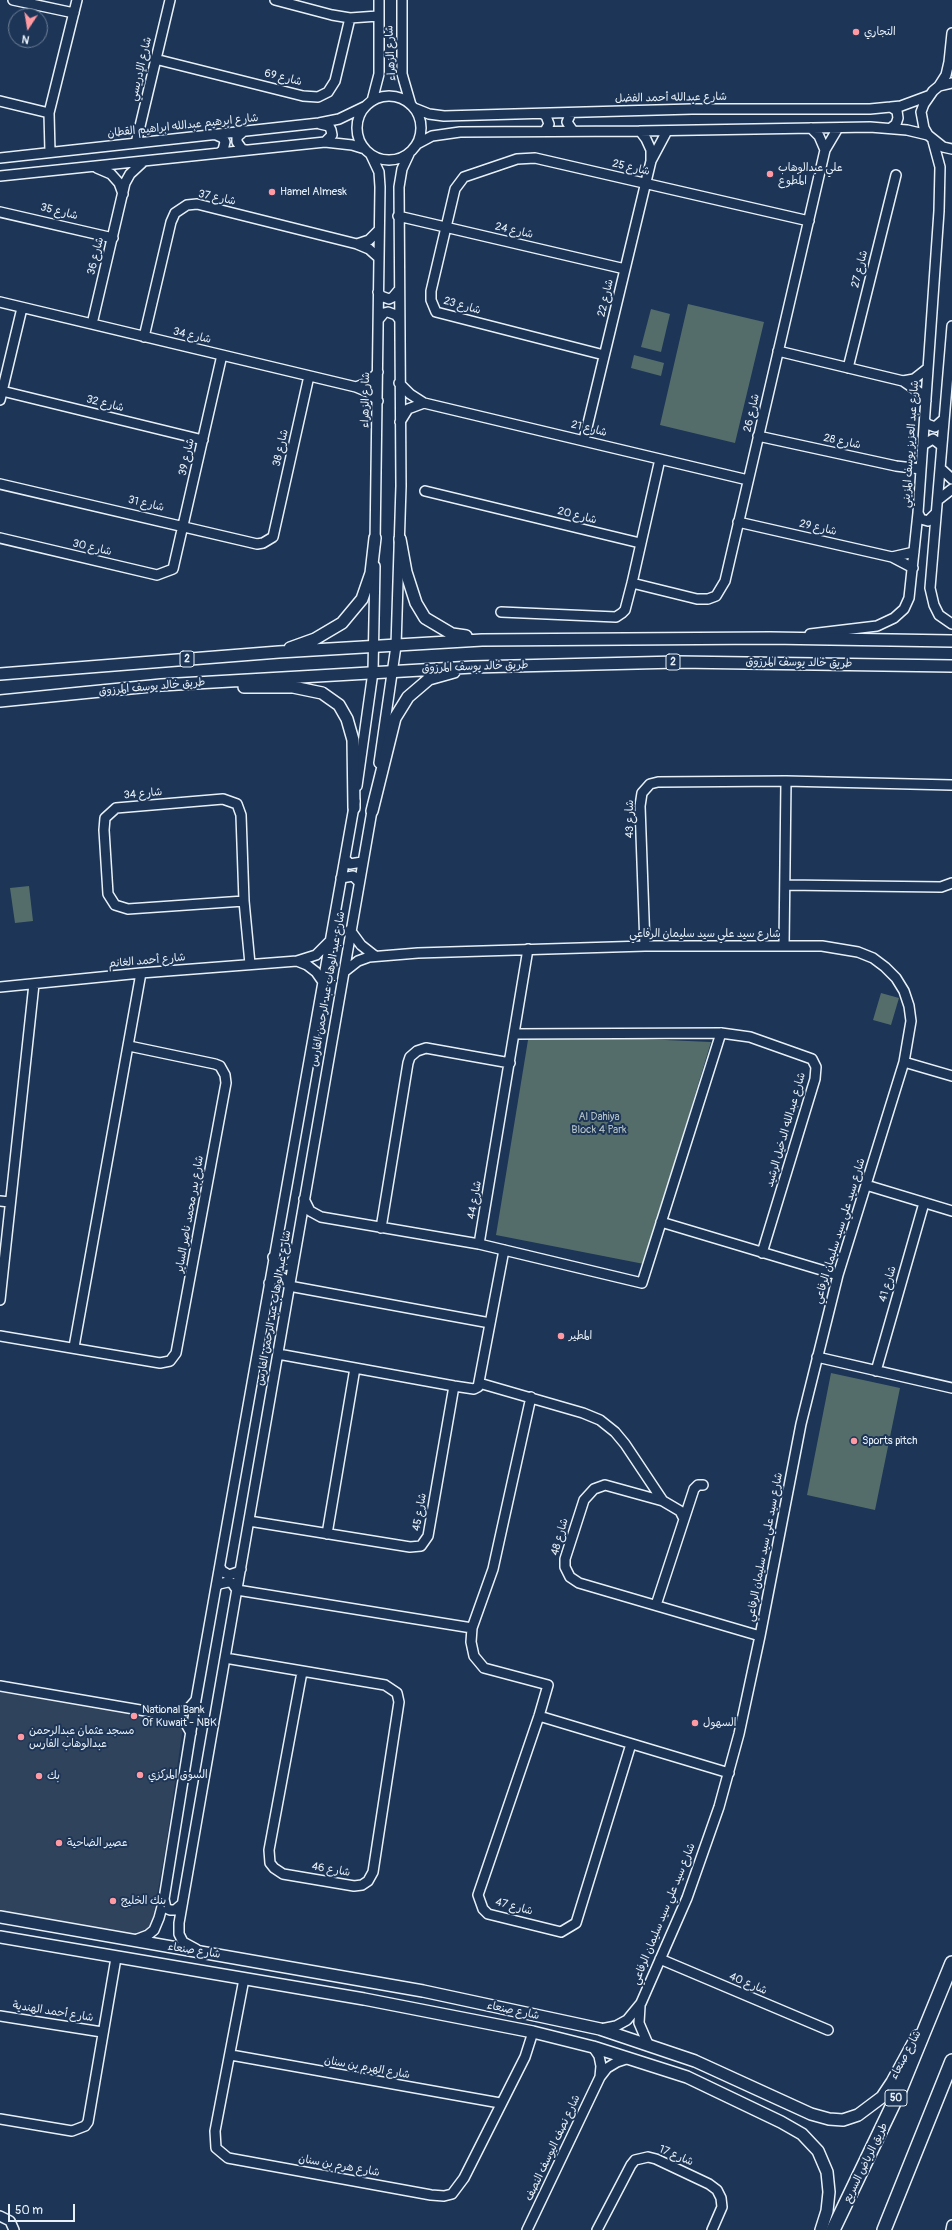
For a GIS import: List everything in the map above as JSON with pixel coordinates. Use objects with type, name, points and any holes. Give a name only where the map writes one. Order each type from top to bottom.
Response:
[{"type":"highway","name":"طريق الرياض السريع","points":[[833,2230],[900,2090],[952,1963]]},
{"type":"highway","points":[[884,2230],[952,2061]]},
{"type":"main road","points":[[279,652],[315,639],[342,623],[362,599],[371,573],[375,538]]},
{"type":"main road","points":[[400,539],[406,572],[416,603],[425,618],[452,634],[482,640]]},
{"type":"main road","name":"2","points":[[0,674],[279,652],[482,640],[770,638],[952,641]]},
{"type":"main road","name":"طريق خالد يوسف المرزوق","points":[[0,702],[161,686],[473,666],[678,662],[952,666]]},
{"type":"main road","points":[[372,811],[395,718],[408,697],[429,679],[473,666]]},
{"type":"main road","points":[[0,667],[51,669]]},
{"type":"main road","points":[[161,686],[292,688],[322,693],[339,705],[347,719],[353,740],[354,808]]},
{"type":"main road","points":[[0,1918],[2,1926],[0,1931]]},
{"type":"main road","name":"شارع صنعاء","points":[[0,1918],[423,1991],[600,2029],[695,2061],[811,2114],[829,2119],[843,2120],[858,2116],[882,2097],[892,2082],[943,1987]]},
{"type":"main road","points":[[24,1941],[21,1938],[19,1930],[25,1924],[29,1923]]},
{"type":"main road","name":"شارع صنعاء","points":[[0,1937],[116,1958],[364,1999],[534,2032],[593,2047],[687,2077],[766,2114],[802,2134],[818,2151],[826,2172],[829,2192],[827,2211],[821,2230]]},
{"type":"main road","points":[[339,1995],[345,1990],[346,1986],[346,1982],[340,1976]]},
{"type":"main road","points":[[364,1999],[360,1990],[367,1982]]},
{"type":"main road","points":[[766,2114],[772,2104],[771,2095]]},
{"type":"street","points":[[13,0],[74,13]]},
{"type":"street","points":[[50,152],[49,113],[78,0]]},
{"type":"street","name":"شارع الإدريسي","points":[[136,143],[170,0]]},
{"type":"street","points":[[275,0],[332,15],[350,18],[378,16]]},
{"type":"street","name":"شارع الزهراء","points":[[369,104],[379,74],[379,0]]},
{"type":"street","name":"شارع الزهراء","points":[[402,0],[402,74],[412,107]]},
{"type":"street","name":"شارع 69","points":[[155,59],[303,96],[318,97],[328,92],[336,81],[350,18]]},
{"type":"street","points":[[928,96],[939,86],[946,75],[952,47],[952,33]]},
{"type":"street","points":[[939,86],[952,83]]},
{"type":"street","points":[[368,152],[358,133],[357,124],[369,104],[390,96],[405,100],[412,107],[421,123],[421,130],[417,144],[409,154],[402,169],[399,186],[398,290],[400,539],[396,646]]},
{"type":"street","name":"شارع عبدالله أحمد الفضل","points":[[412,107],[429,114],[459,116],[891,107],[901,106],[928,96]]},
{"type":"street","name":"شارع عبد العزيز يوسف المزيني","points":[[770,638],[877,626],[894,618],[904,609],[909,598],[918,513],[925,421],[940,179],[938,157],[924,128],[921,112],[928,96]]},
{"type":"street","points":[[0,101],[49,113]]},
{"type":"street","name":"شارع ابرهيم عبدالله ابراهيم القطان","points":[[0,158],[319,123],[339,119],[369,104]]},
{"type":"street","points":[[891,107],[897,111],[898,118],[896,124],[891,128]]},
{"type":"street","points":[[571,113],[567,122],[573,131]]},
{"type":"street","points":[[543,114],[546,116],[549,124],[545,131]]},
{"type":"street","points":[[459,116],[455,119],[454,127],[460,132]]},
{"type":"street","points":[[319,123],[329,126],[331,130],[329,140],[325,142]]},
{"type":"street","points":[[811,128],[818,136],[825,150]]},
{"type":"street","name":"شارع 26","points":[[632,583],[697,599],[716,596],[725,581],[825,150],[838,128]]},
{"type":"street","points":[[417,144],[432,136],[460,132],[891,128],[930,138],[942,147],[952,149]]},
{"type":"street","points":[[244,131],[238,137],[237,142],[239,146],[246,150]]},
{"type":"street","name":"شارع 22","points":[[640,131],[651,150],[652,161]]},
{"type":"street","name":"شارع 22","points":[[584,440],[652,161],[667,131]]},
{"type":"street","points":[[214,134],[223,138],[225,142],[223,150],[219,153]]},
{"type":"street","points":[[0,176],[89,168],[146,160],[325,142],[352,145],[387,160],[395,160],[409,154]]},
{"type":"street","name":"شارع الزهراء","points":[[368,152],[379,172],[379,319],[375,538],[375,647]]},
{"type":"street","name":"شارع 25","points":[[455,189],[464,177],[482,169],[517,158],[535,158],[809,221]]},
{"type":"street","name":"شارع 36","points":[[92,324],[123,194],[130,174],[146,160]]},
{"type":"street","points":[[89,168],[101,168],[111,174],[119,182],[123,194]]},
{"type":"street","name":"شارع 27","points":[[848,368],[896,176]]},
{"type":"street","name":"شارع 23","points":[[455,189],[431,291],[431,300],[436,312],[604,355]]},
{"type":"street","name":"شارع 37","points":[[144,337],[171,222],[175,213],[187,205],[197,204],[357,244],[369,249],[379,258]]},
{"type":"street","name":"شارع 35","points":[[0,212],[113,238]]},
{"type":"street","name":"شارع 24","points":[[398,216],[625,269]]},
{"type":"street","points":[[357,244],[369,240],[379,230]]},
{"type":"street","points":[[378,292],[381,296],[389,299],[397,294],[398,290]]},
{"type":"street","points":[[0,302],[22,308],[1,395]]},
{"type":"street","name":"شارع 34","points":[[22,308],[356,387],[368,392],[378,401]]},
{"type":"street","points":[[379,319],[384,313],[388,312],[396,315],[399,319]]},
{"type":"street","points":[[952,326],[950,381],[942,446],[930,588],[934,605],[939,615],[952,624]]},
{"type":"street","points":[[778,351],[903,380],[914,378],[928,368]]},
{"type":"street","name":"شارع 39","points":[[175,564],[222,355]]},
{"type":"street","points":[[356,387],[369,382],[378,372]]},
{"type":"street","name":"شارع 38","points":[[276,524],[309,376]]},
{"type":"street","points":[[903,380],[920,392],[926,401]]},
{"type":"street","name":"شارع 21","points":[[399,383],[410,394],[424,403],[748,480]]},
{"type":"street","name":"شارع 32","points":[[1,395],[203,440]]},
{"type":"street","points":[[399,423],[408,409],[424,403]]},
{"type":"street","points":[[925,421],[927,424],[935,427],[947,412]]},
{"type":"street","name":"شارع 28","points":[[758,436],[896,466],[921,469]]},
{"type":"street","points":[[923,445],[925,442],[933,439],[942,446]]},
{"type":"street","points":[[501,612],[616,617],[625,610],[660,459]]},
{"type":"street","points":[[940,468],[952,479]]},
{"type":"street","name":"شارع 31","points":[[0,484],[184,525],[257,544],[263,543],[273,537],[276,524]]},
{"type":"street","points":[[938,500],[952,489]]},
{"type":"street","name":"شارع 20","points":[[425,491],[640,543]]},
{"type":"street","points":[[918,513],[921,519],[928,521],[936,513]]},
{"type":"street","name":"شارع 29","points":[[738,522],[892,557],[913,568]]},
{"type":"street","name":"شارع 30","points":[[0,538],[157,575],[169,572],[175,564]]},
{"type":"street","name":"شارع 29","points":[[892,557],[914,552]]},
{"type":"street","name":"شارع عبد الوهاب عبد الرحمن الفارس","points":[[212,1954],[189,1947],[183,1942],[179,1934],[179,1923],[344,972],[350,930],[372,811],[396,646]]},
{"type":"street","name":"شارع عبد الوهاب عبد الرحمن الفارس","points":[[130,1941],[148,1936],[154,1930],[164,1899],[196,1700],[273,1257],[354,808],[373,672],[375,647]]},
{"type":"street","name":"شارع 43","points":[[645,946],[640,806],[644,789],[650,784],[658,782],[786,782],[952,785]]},
{"type":"street","points":[[784,946],[786,782]]},
{"type":"street","name":"شارع 34","points":[[244,901],[128,909],[115,905],[108,894],[104,830],[105,818],[116,808],[223,799],[237,804],[241,815],[244,901],[250,964]]},
{"type":"street","points":[[345,859],[350,864],[362,862]]},
{"type":"street","points":[[341,878],[353,876],[359,882]]},
{"type":"street","points":[[785,885],[941,887],[952,883]]},
{"type":"street","points":[[350,930],[361,945],[374,956]]},
{"type":"street","name":"شارع أحمد الغانم","points":[[0,987],[142,973],[297,961],[316,955],[330,941]]},
{"type":"street","name":"شارع سيد علي سيد سليمان الرفاعي","points":[[344,972],[358,961],[374,956],[528,949],[645,946],[822,946],[858,952],[873,958],[886,967],[896,978],[904,991],[909,1006],[911,1021],[904,1062],[838,1275],[801,1424],[760,1636],[729,1772],[719,1807],[686,1898],[641,2003],[639,2023],[648,2044]]},
{"type":"street","name":"شارع 44","points":[[479,1244],[528,949]]},
{"type":"street","points":[[297,961],[307,965],[316,972],[322,982]]},
{"type":"street","points":[[74,1347],[142,973]]},
{"type":"street","points":[[0,1300],[34,984]]},
{"type":"street","points":[[304,1198],[310,1211],[321,1217],[479,1244],[642,1282],[721,1033]]},
{"type":"street","name":"شارع عبدالله الدخيل الرشيد","points":[[515,1034],[721,1033],[750,1037],[807,1056],[815,1063],[815,1079],[762,1253]]},
{"type":"street","name":"شارع بدر محمد ناصر الساير","points":[[0,1336],[74,1347],[160,1364],[173,1359],[178,1346],[223,1098],[225,1075],[220,1066],[129,1046]]},
{"type":"street","points":[[381,1228],[410,1057],[417,1051],[426,1048],[510,1063]]},
{"type":"street","points":[[904,1062],[952,1076]]},
{"type":"street","points":[[866,1185],[952,1211]]},
{"type":"street","points":[[0,1201],[10,1202]]},
{"type":"street","name":"شارع 41","points":[[876,1371],[924,1203]]},
{"type":"street","points":[[299,1228],[309,1220],[321,1217]]},
{"type":"street","points":[[661,1222],[838,1275]]},
{"type":"street","points":[[278,1354],[474,1389],[478,1387],[479,1383],[504,1250]]},
{"type":"street","points":[[273,1257],[274,1261],[281,1266],[289,1265],[294,1259]]},
{"type":"street","points":[[269,1283],[273,1279],[283,1278],[289,1286],[490,1323]]},
{"type":"street","points":[[817,1357],[952,1388]]},
{"type":"street","points":[[327,1534],[355,1368]]},
{"type":"street","name":"شارع 48","points":[[479,1383],[531,1396],[583,1412],[600,1420],[615,1432],[625,1444],[663,1501]]},
{"type":"street","name":"شارع 45","points":[[249,1521],[410,1547],[416,1547],[424,1543],[428,1536],[454,1386]]},
{"type":"street","points":[[216,1587],[219,1584],[228,1582],[232,1583],[237,1590],[472,1628],[493,1569],[531,1396]]},
{"type":"street","points":[[656,1605],[696,1486],[703,1485]]},
{"type":"street","name":"شارع 48","points":[[684,1519],[680,1511],[663,1501],[614,1487],[599,1486],[584,1500],[565,1559],[566,1571],[574,1581],[760,1636]]},
{"type":"street","points":[[220,1567],[222,1571],[230,1575],[241,1569]]},
{"type":"street","name":"شارع 47","points":[[472,1628],[471,1642],[474,1656],[484,1668],[548,1685],[539,1716],[478,1895],[480,1905],[488,1914],[561,1932],[576,1923],[631,1744]]},
{"type":"street","name":"شارع 46","points":[[225,1658],[385,1685],[393,1689],[399,1697],[373,1872],[368,1881],[362,1885],[354,1886],[283,1874],[274,1868],[270,1863],[269,1850],[302,1672]]},
{"type":"street","points":[[0,1686],[168,1714],[178,1718],[186,1724],[191,1733]]},
{"type":"street","points":[[168,1714],[184,1710],[196,1700]]},
{"type":"street","points":[[539,1716],[729,1772]]},
{"type":"street","points":[[164,1899],[166,1908],[170,1910],[175,1910],[182,1904]]},
{"type":"street","name":"شارع أحمد الهندية","points":[[0,2119],[72,2131],[85,2126],[90,2118],[102,2032],[116,1958]]},
{"type":"street","name":"شارع 40","points":[[660,1959],[828,2030]]},
{"type":"street","name":"شارع هرم بن سنان","points":[[244,1979],[231,2055],[215,2131],[216,2148],[221,2154],[228,2158],[431,2195],[444,2196],[452,2194],[458,2187],[525,2057],[534,2032]]},
{"type":"street","name":"شارع سيد علي سيد سليمان الرفاعي","points":[[600,2029],[616,2026],[626,2020],[641,2003]]},
{"type":"street","name":"شارع أحمد الهندية","points":[[0,2016],[102,2032]]},
{"type":"street","points":[[593,2047],[599,2056],[602,2066],[600,2077]]},
{"type":"street","name":"شارع الهرم بن سنان","points":[[231,2055],[500,2104]]},
{"type":"street","points":[[600,2077],[607,2068],[617,2062],[629,2058]]},
{"type":"street","name":"شارع نصف اليوسف النصف","points":[[527,2230],[600,2077]]},
{"type":"street","name":"شارع 17","points":[[597,2230],[631,2165],[635,2160],[648,2157],[656,2159],[710,2184],[717,2190],[722,2198],[722,2207],[712,2230]]},
{"type":"street","points":[[0,2216],[10,2221],[14,2230]]},
{"type":"street","points":[[951,2230],[952,2225]]},
{"type":"shaded area","points":[[0,1692],[175,1721],[183,1726],[166,1846],[151,1928],[144,1934],[130,1938],[0,1916]]},
{"type":"green space","points":[[688,304],[764,322],[735,443],[660,425]]},
{"type":"green space","points":[[651,309],[670,314],[661,352],[641,347]]},
{"type":"green space","points":[[634,355],[664,363],[661,376],[631,368]]},
{"type":"green space","points":[[29,886],[33,921],[15,923],[10,888]]},
{"type":"green space","points":[[881,993],[899,998],[891,1025],[873,1020]]},
{"type":"green space","name":"Al Dahiya Block 4 Park","points":[[529,1034],[711,1042],[644,1264],[496,1235]]},
{"type":"green space","name":"Sports pitch","points":[[831,1373],[900,1388],[875,1510],[807,1495]]},
{"type":"place","name":"التجاري","points":[[856,32]]},
{"type":"place","name":"علي عبدالوهاب المطوع","points":[[770,174]]},
{"type":"place","name":"Hamel Almesk","points":[[272,192]]},
{"type":"place","name":"المطير","points":[[561,1336]]},
{"type":"place","name":"Sports pitch","points":[[854,1441]]},
{"type":"place","name":"National Bank Of Kuwait - NBK","points":[[134,1716]]},
{"type":"place","name":"السهول","points":[[695,1723]]},
{"type":"place","name":"مسجد عثمان عبدالرحمن عبدالوهاب الفارس","points":[[21,1737]]},
{"type":"place","name":"السوق المركزي","points":[[140,1775]]},
{"type":"place","name":"بك","points":[[39,1776]]},
{"type":"place","name":"عصير الضاحية","points":[[59,1843]]},
{"type":"place","name":"بنك الخليج","points":[[113,1901]]}]
